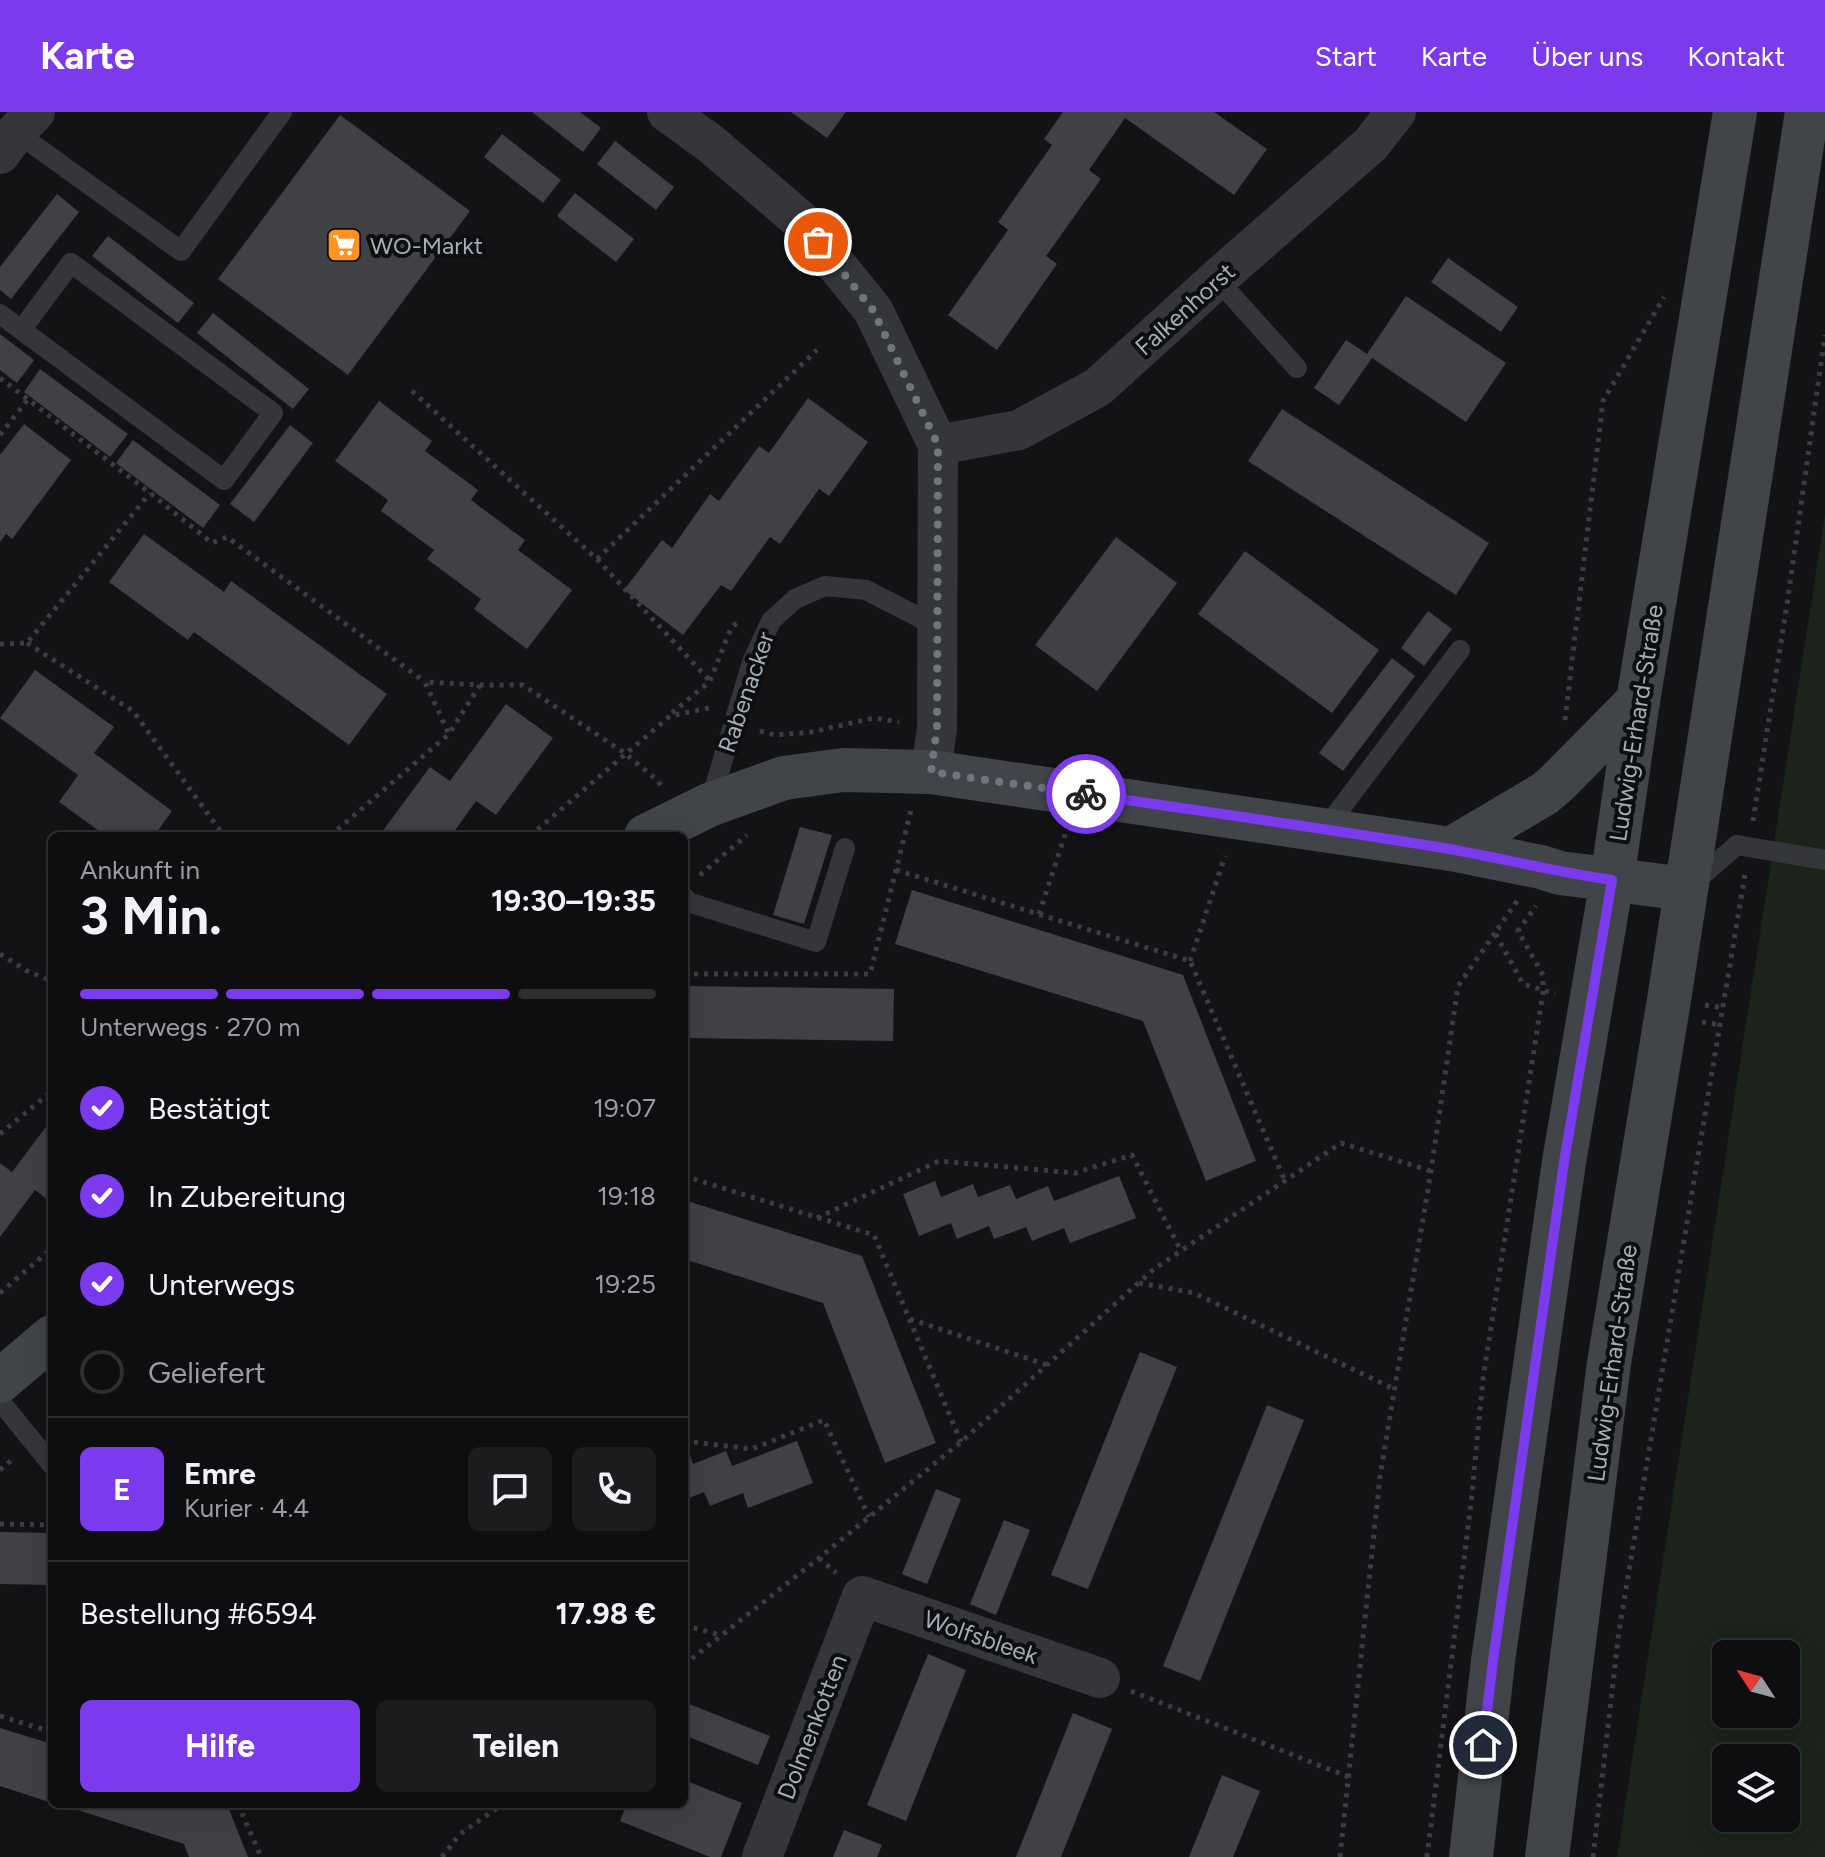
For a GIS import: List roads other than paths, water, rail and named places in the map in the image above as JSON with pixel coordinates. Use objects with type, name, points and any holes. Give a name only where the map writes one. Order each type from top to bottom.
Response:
[{"type":"main road","name":"Ludwig-Erhard-Straße","points":[[1471,1857],[1493,1661],[1564,1162],[1735,112]]},
{"type":"main road","name":"Ludwig-Erhard-Straße","points":[[1547,1857],[1609,1363],[1807,112]]},
{"type":"main road","points":[[1451,849],[1550,789],[1638,701]]},
{"type":"main road","points":[[678,820],[784,778],[843,770],[931,772],[1325,829],[1451,849],[1560,873],[1686,889]]},
{"type":"main road","points":[[0,1381],[48,1340]]},
{"type":"street","points":[[667,112],[711,144],[799,219],[873,310],[938,445],[937,728],[931,772]]},
{"type":"street","name":"Falkenhorst","points":[[938,445],[1019,430],[1098,387],[1371,144],[1396,112]]},
{"type":"street","name":"Wolfsbleek","points":[[862,1596],[1100,1678]]},
{"type":"street","name":"Dolmenkotten","points":[[762,1857],[862,1596]]},
{"type":"lane","points":[[17,133],[181,251],[282,112]]},
{"type":"lane","points":[[0,314],[224,480],[273,413],[71,263],[22,329]]},
{"type":"lane","points":[[1217,279],[1297,368]]},
{"type":"lane","name":"Rabenacker","points":[[678,820],[771,621],[795,599],[825,586],[866,590],[938,627]]},
{"type":"lane","points":[[1325,829],[1460,650]]},
{"type":"lane","points":[[1686,889],[1737,845],[1825,860]]},
{"type":"lane","points":[[688,902],[816,942],[845,848]]},
{"type":"lane","points":[[0,1401],[48,1460]]},
{"type":"place","name":"WO-Markt","points":[[344,245]]}]
